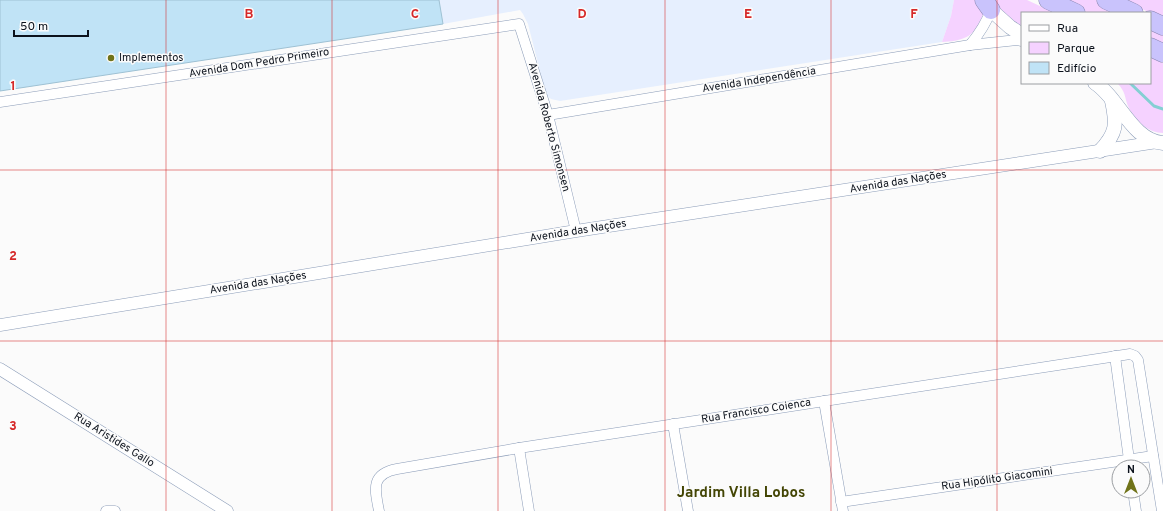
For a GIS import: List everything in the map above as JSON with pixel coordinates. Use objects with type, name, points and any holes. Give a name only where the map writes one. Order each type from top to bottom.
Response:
[{"type":"highway","points":[[1048,0],[1074,12]]},
{"type":"highway","points":[[1106,0],[1132,12]]},
{"type":"highway","points":[[1151,20],[1163,26]]},
{"type":"highway","points":[[1151,47],[1163,53]]},
{"type":"main road","points":[[987,5],[1010,27],[1021,34]]},
{"type":"main road","points":[[1097,84],[1111,98],[1140,133],[1160,143]]},
{"type":"main road","points":[[1100,151],[1108,143],[1114,132],[1115,117],[1111,98]]},
{"type":"street","points":[[970,45],[987,21],[987,5]]},
{"type":"street","name":"Avenida Dom Pedro Primeiro","points":[[0,102],[519,24]]},
{"type":"street","name":"Avenida Roberto Simonsen","points":[[519,24],[548,115],[576,231]]},
{"type":"street","name":"Avenida Independência","points":[[548,115],[970,45],[1021,41]]},
{"type":"street","name":"Avenida das Nações","points":[[0,325],[576,231],[1160,143]]},
{"type":"street","name":"Rua Francisco Coienca","points":[[379,511],[376,485],[380,476],[388,471],[397,469],[519,448],[1130,354],[1135,356],[1138,360],[1153,456]]},
{"type":"street","points":[[1114,356],[1128,459]]},
{"type":"street","name":"Rua Aristides Gallo","points":[[0,368],[227,511]]},
{"type":"street","points":[[824,401],[842,507]]},
{"type":"street","points":[[673,424],[688,511]]},
{"type":"street","points":[[519,448],[529,511]]},
{"type":"street","points":[[1153,456],[1161,489],[1162,511]]},
{"type":"street","name":"Rua Hipólito Giacomini","points":[[1144,459],[1153,456]]},
{"type":"street","name":"Rua Hipólito Giacomini","points":[[842,507],[1111,467]]},
{"type":"street","points":[[1134,499],[1136,511]]},
{"type":"street","points":[[106,511],[115,511]]},
{"type":"shaded area","points":[[0,0],[954,0],[951,16],[942,42],[560,101],[551,99],[546,95],[528,24],[520,10],[443,24],[0,91]]},
{"type":"green space","points":[[954,0],[980,0],[983,15],[975,30],[971,34],[955,41],[942,42],[951,16]]},
{"type":"green space","points":[[990,0],[1027,0],[1053,12],[1021,12],[1021,28]]},
{"type":"green space","points":[[1060,0],[1096,0],[1123,12],[1087,12]]},
{"type":"green space","points":[[1123,0],[1163,0],[1163,19]]},
{"type":"green space","points":[[1151,24],[1163,30],[1163,47],[1151,41]]},
{"type":"green space","points":[[1151,57],[1163,63],[1163,133],[1148,129],[1139,122],[1127,104],[1124,93],[1118,84],[1151,84]]},
{"type":"building","name":"Implementos","points":[[0,0],[439,0],[443,24],[0,91]]},
{"type":"waterway","points":[[1131,84],[1154,106],[1163,109]]},
{"type":"place","name":"Implementos","points":[[111,58]]},
{"type":"district","name":"Jardim Villa Lobos","points":[[741,493]]}]
